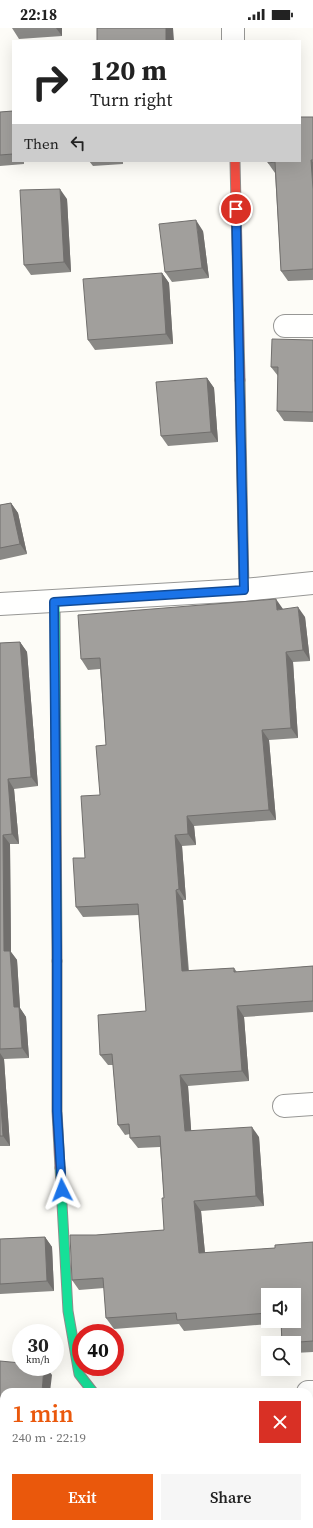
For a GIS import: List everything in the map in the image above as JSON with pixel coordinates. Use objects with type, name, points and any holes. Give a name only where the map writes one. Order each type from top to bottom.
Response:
[{"type":"street","points":[[233,28],[233,40]]},
{"type":"street","points":[[235,162],[244,590]]},
{"type":"street","points":[[285,326],[313,326]]},
{"type":"street","points":[[0,604],[244,590],[313,584]]},
{"type":"street","points":[[54,602],[57,1111],[68,1311],[79,1374],[90,1388]]},
{"type":"street","points":[[284,1106],[313,1104]]},
{"type":"building","points":[[97,28],[166,28],[166,40],[97,40]]},
{"type":"building","points":[[12,111],[12,154],[0,155],[0,112]]},
{"type":"building","points":[[301,117],[313,117],[313,160],[311,160],[313,189],[313,269],[281,271],[275,162],[301,162]]},
{"type":"building","points":[[60,189],[64,262],[24,265],[20,190]]},
{"type":"building","points":[[196,220],[202,268],[165,272],[159,224]]},
{"type":"building","points":[[162,273],[166,334],[88,340],[83,279]]},
{"type":"building","points":[[272,339],[313,340],[313,412],[277,411],[278,367],[271,367]]},
{"type":"building","points":[[207,378],[211,432],[161,436],[156,382]]},
{"type":"building","points":[[11,503],[20,544],[0,548],[0,505]]},
{"type":"building","points":[[276,599],[277,610],[298,607],[303,650],[286,652],[291,728],[262,730],[269,810],[187,816],[188,834],[175,835],[179,889],[176,890],[182,971],[234,968],[234,972],[313,966],[313,1001],[237,1006],[242,1071],[180,1075],[185,1131],[252,1127],[256,1196],[194,1201],[199,1253],[275,1248],[275,1245],[313,1242],[313,1341],[301,1342],[301,1336],[282,1336],[281,1328],[301,1328],[301,1288],[261,1288],[261,1314],[177,1320],[176,1313],[106,1318],[103,1278],[72,1280],[70,1235],[96,1235],[164,1230],[162,1198],[164,1198],[160,1136],[130,1138],[129,1124],[118,1125],[112,1054],[100,1055],[98,1015],[146,1011],[138,904],[76,907],[73,858],[85,858],[81,796],[100,795],[96,746],[106,745],[100,658],[81,659],[78,615]]},
{"type":"building","points":[[20,642],[31,777],[8,779],[12,834],[3,835],[4,951],[10,951],[14,1007],[19,1007],[22,1048],[0,1049],[0,643]]},
{"type":"building","points":[[0,1092],[3,1136],[0,1136]]},
{"type":"building","points":[[45,1237],[47,1281],[0,1284],[0,1239]]},
{"type":"building","points":[[0,1361],[12,1362],[12,1376],[43,1376],[42,1388],[0,1388]]},
{"type":"traffic: fast","points":[[55,602],[57,961]]},
{"type":"traffic: fast","points":[[60,1168],[68,1311],[79,1374],[90,1388]]},
{"type":"traffic: slow","points":[[240,380],[244,590]]},
{"type":"traffic: jam","points":[[235,162],[240,380]]},
{"type":"traffic: jam","points":[[57,961],[57,1111],[60,1168]]},
{"type":"route","points":[[62,1190],[57,1111],[54,602],[244,590],[236,209]]}]
